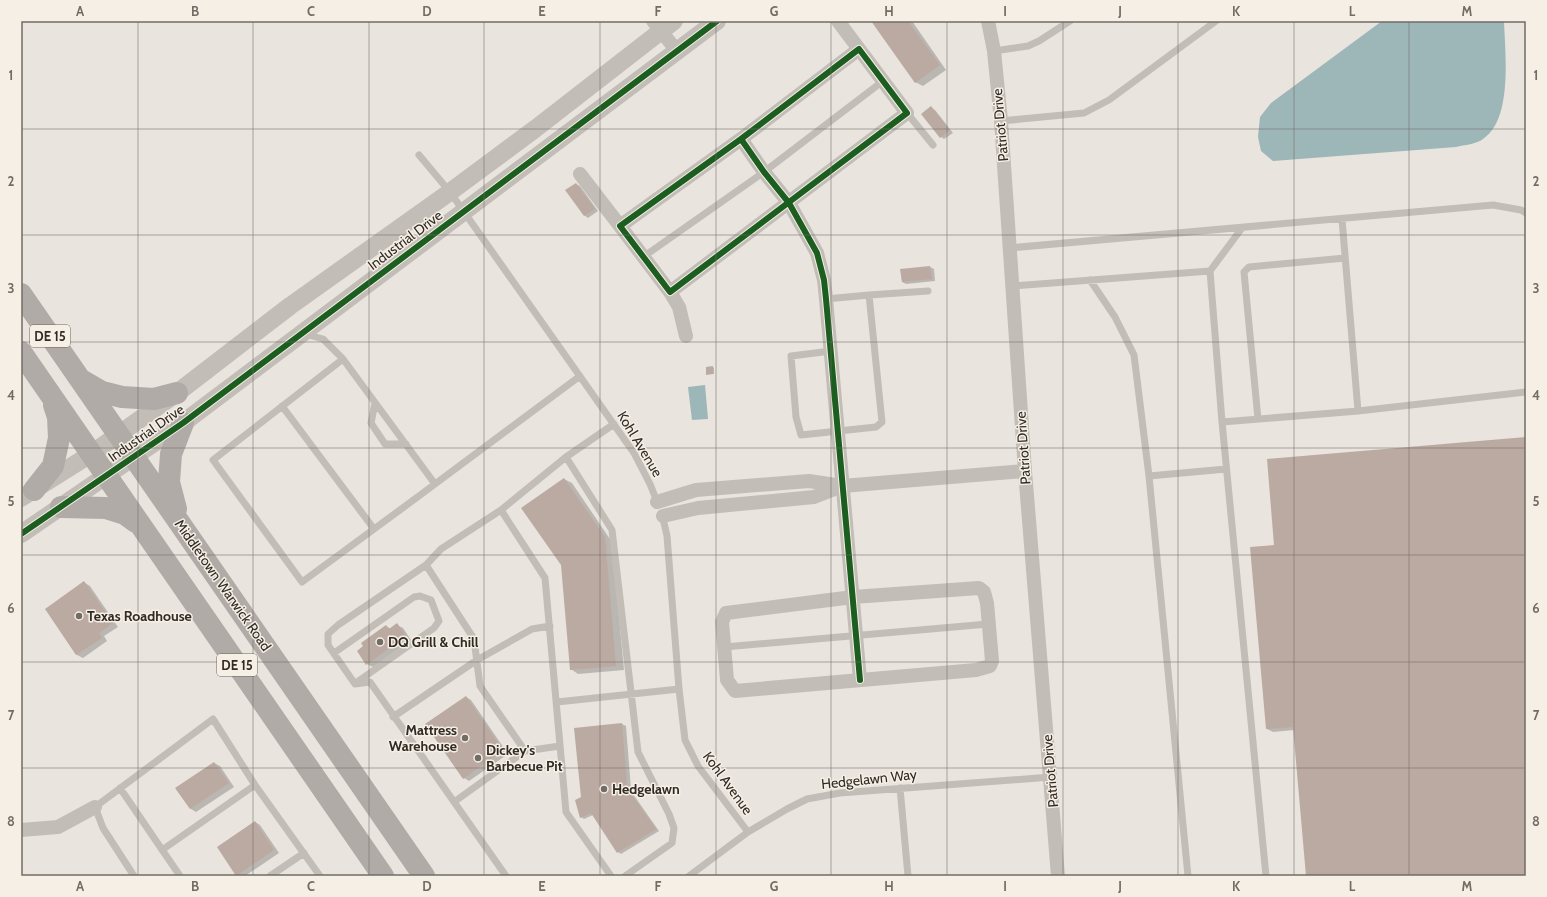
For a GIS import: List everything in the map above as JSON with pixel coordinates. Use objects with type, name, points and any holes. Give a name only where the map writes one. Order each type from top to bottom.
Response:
[{"type":"main road","name":"Middletown Warwick Road","points":[[21,294],[424,876]]},
{"type":"main road","name":"DE 15","points":[[21,352],[383,876]]},
{"type":"main road","points":[[80,379],[102,392],[122,397],[154,399],[177,393]]},
{"type":"main road","points":[[27,494],[53,466],[59,438],[58,417],[49,393]]},
{"type":"main road","points":[[180,523],[169,482],[171,454],[183,423]]},
{"type":"main road","points":[[61,507],[106,508],[125,514],[141,526]]},
{"type":"street","name":"Industrial Drive","points":[[21,534],[183,423],[717,21]]},
{"type":"street","points":[[670,292],[907,113],[838,21]]},
{"type":"street","name":"Patriot Drive","points":[[988,21],[994,52],[1001,121],[1025,471],[1058,876]]},
{"type":"street","name":"Industrial Drive","points":[[27,494],[91,454],[177,393],[290,306],[450,192],[535,129],[663,24]]},
{"type":"street","points":[[663,24],[677,51]]},
{"type":"street","points":[[620,226],[741,139],[859,49]]},
{"type":"street","points":[[741,139],[764,172],[789,202],[817,253],[824,280],[860,680]]},
{"type":"street","points":[[580,174],[670,292],[679,307],[686,336]]},
{"type":"street","points":[[657,502],[696,490],[801,481],[842,486],[1025,471]]},
{"type":"street","points":[[663,516],[698,508],[814,497],[842,486]]},
{"type":"street","points":[[979,588],[984,592],[987,603],[992,661],[990,666],[976,670],[735,691],[727,680],[722,622],[726,613],[853,597],[979,588]]},
{"type":"street","points":[[21,830],[58,827],[95,807]]},
{"type":"lane","points":[[994,52],[1028,46],[1039,41],[1070,21]]},
{"type":"lane","points":[[1001,121],[1084,113],[1109,100],[1216,21]]},
{"type":"lane","points":[[643,257],[764,172],[883,81]]},
{"type":"lane","points":[[907,113],[933,145]]},
{"type":"lane","name":"Kohl Avenue","points":[[419,155],[450,192],[614,424],[634,453],[650,484],[663,516],[667,536],[679,689],[685,740],[698,766],[748,832]]},
{"type":"lane","points":[[1009,248],[1493,205],[1521,210],[1526,213]]},
{"type":"lane","points":[[1342,219],[1358,411]]},
{"type":"lane","points":[[1242,228],[1210,270],[1226,469],[1266,876]]},
{"type":"lane","points":[[1258,419],[1244,272],[1249,267],[1345,258]]},
{"type":"lane","points":[[1012,286],[1210,270]]},
{"type":"lane","points":[[1090,280],[1115,318],[1134,355],[1149,476],[1188,876]]},
{"type":"lane","points":[[826,298],[928,291]]},
{"type":"lane","points":[[831,351],[791,356],[796,417],[801,435],[876,427],[882,422],[870,295]]},
{"type":"lane","points":[[301,333],[323,339],[343,359],[435,484]]},
{"type":"lane","points":[[343,359],[213,460],[302,582],[580,376]]},
{"type":"lane","points":[[1222,422],[1358,411],[1526,392]]},
{"type":"lane","points":[[375,403],[371,423],[385,444],[406,444]]},
{"type":"lane","points":[[282,406],[374,529]]},
{"type":"lane","points":[[355,684],[328,645],[328,634],[338,624],[426,565],[441,549],[501,510],[566,457],[614,424]]},
{"type":"lane","points":[[566,457],[612,530],[638,752],[669,814],[674,828],[672,843],[625,876]]},
{"type":"lane","points":[[1149,476],[1226,469]]},
{"type":"lane","points":[[501,510],[545,578],[566,812],[608,875]]},
{"type":"lane","points":[[426,565],[474,639],[480,686],[525,751]]},
{"type":"lane","points":[[334,653],[414,597],[420,596],[431,600],[439,620],[434,628],[355,684]]},
{"type":"lane","points":[[724,647],[988,624]]},
{"type":"lane","points":[[394,717],[477,660],[532,629],[550,626]]},
{"type":"lane","points":[[355,684],[370,682],[506,876]]},
{"type":"lane","points":[[557,702],[679,689]]},
{"type":"lane","points":[[134,876],[103,828],[95,807],[213,719],[255,785],[320,876]]},
{"type":"lane","points":[[454,802],[525,751],[560,746]]},
{"type":"lane","name":"Hedgelawn Way","points":[[689,876],[748,832],[807,799],[840,793],[1051,778]]},
{"type":"lane","points":[[162,850],[255,785]]},
{"type":"lane","points":[[120,788],[180,876]]},
{"type":"lane","points":[[900,788],[908,876]]},
{"type":"lane","points":[[270,876],[304,853]]},
{"type":"water","points":[[1382,21],[1504,21],[1506,67],[1505,84],[1499,117],[1493,130],[1480,141],[1456,147],[1273,161],[1261,151],[1258,137],[1260,117],[1271,103]]},
{"type":"water","points":[[705,385],[708,419],[692,420],[688,387]]},
{"type":"building","points":[[871,21],[908,21],[940,65],[915,83]]},
{"type":"building","points":[[931,106],[950,130],[940,138],[921,114]]},
{"type":"building","points":[[576,183],[595,209],[584,216],[565,190]]},
{"type":"building","points":[[930,266],[932,279],[902,282],[900,269]]},
{"type":"building","points":[[713,366],[713,374],[706,375],[706,367]]},
{"type":"building","points":[[1526,437],[1526,876],[1306,876],[1293,727],[1266,729],[1250,547],[1274,545],[1267,459]]},
{"type":"building","points":[[564,478],[605,537],[616,666],[570,670],[561,565],[521,508]]},
{"type":"building","name":"Texas Roadhouse","points":[[84,581],[113,623],[99,633],[102,638],[76,655],[45,609]]},
{"type":"building","points":[[397,623],[406,636],[366,665],[357,651],[363,646],[361,643],[386,625],[389,629]]},
{"type":"building","points":[[466,696],[503,750],[463,779],[425,724]]},
{"type":"building","name":"Hedgelawn","points":[[622,723],[627,786],[656,829],[617,853],[591,813],[580,818],[575,800],[581,797],[574,728]]},
{"type":"building","points":[[214,762],[229,783],[190,809],[175,788]]},
{"type":"building","points":[[255,821],[274,850],[236,876],[217,847]]},
{"type":"cycle path","points":[[21,534],[183,423],[717,21]]},
{"type":"cycle path","points":[[741,139],[859,49],[907,113],[670,292],[620,226],[741,139],[764,172],[789,203],[817,253],[824,280],[826,299],[860,680]]},
{"type":"place","name":"Texas Roadhouse","points":[[79,616]]},
{"type":"place","name":"DQ Grill & Chill","points":[[380,642]]},
{"type":"place","name":"Mattress Warehouse","points":[[465,738]]},
{"type":"place","name":"Dickey's Barbecue Pit","points":[[478,758]]},
{"type":"place","name":"Hedgelawn","points":[[604,789]]}]
